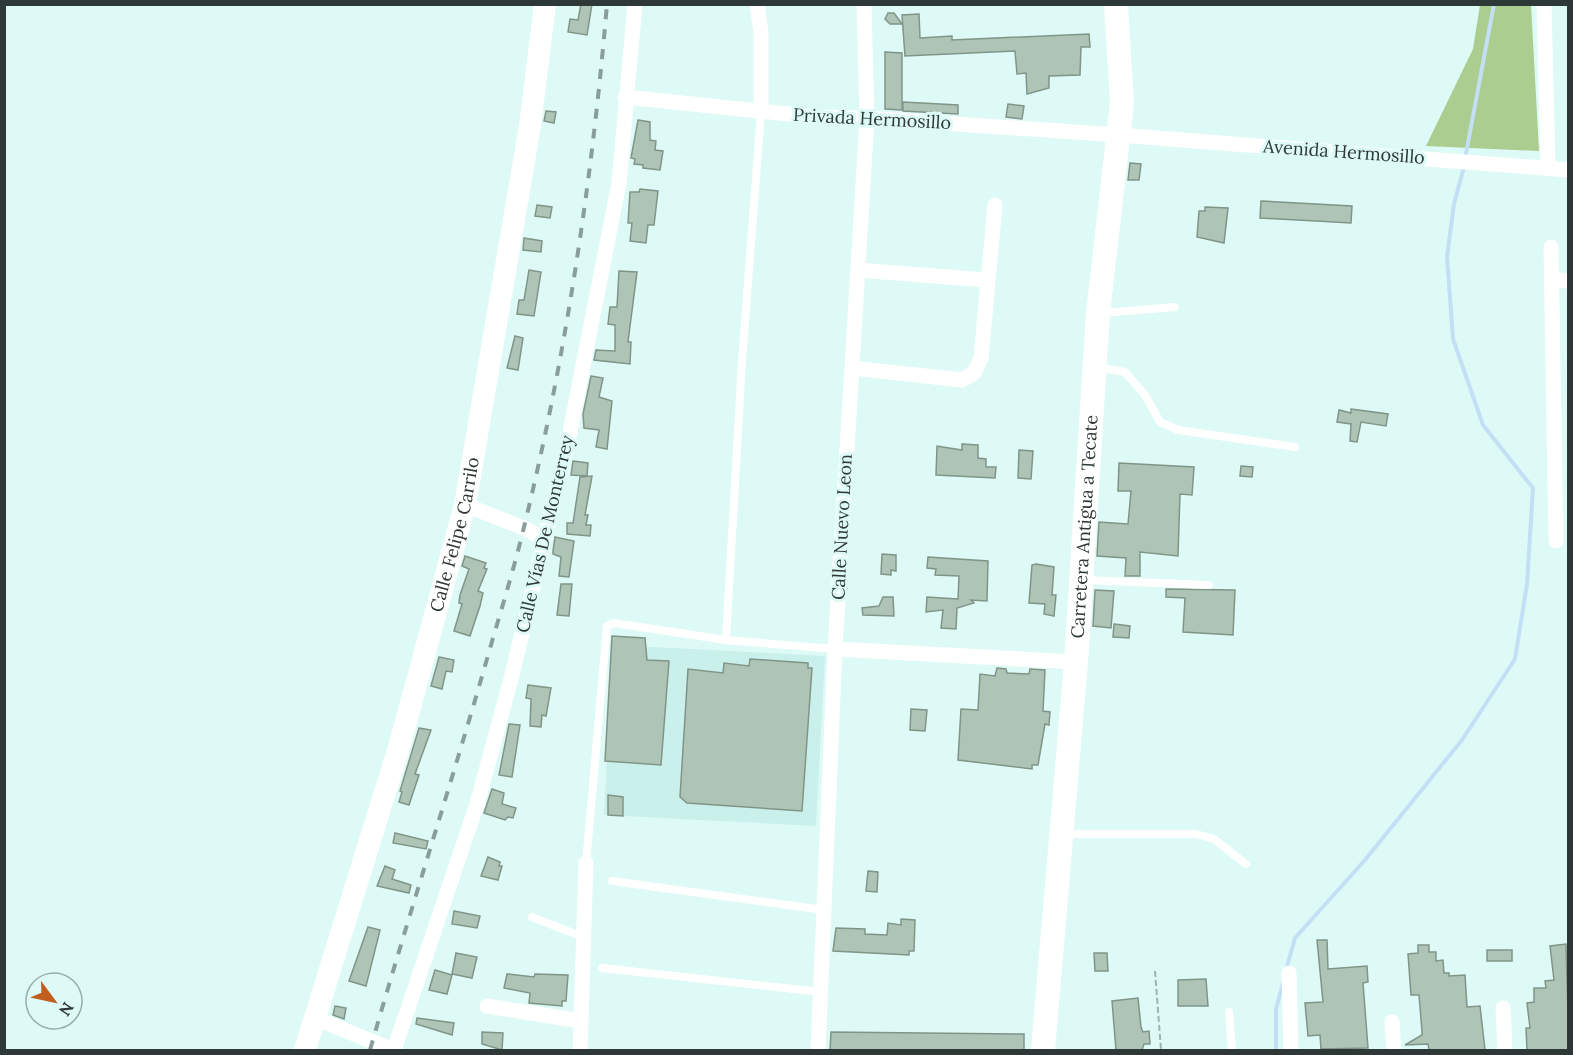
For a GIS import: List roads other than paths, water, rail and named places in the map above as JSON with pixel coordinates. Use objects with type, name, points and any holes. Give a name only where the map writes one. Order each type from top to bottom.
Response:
[{"type":"main road","name":"Carretera Antigua a Tecate","points":[[1043,1050],[1076,662],[1098,313],[1122,103],[1116,4]]},
{"type":"street","name":"Calle Felipe Carrilo","points":[[305,1050],[400,744],[465,505],[526,148],[545,4]]},
{"type":"street","name":"Calle Vías De Monterrey","points":[[393,1050],[477,804],[545,539],[619,183],[635,4]]},
{"type":"street","points":[[757,4],[761,33],[761,112]]},
{"type":"street","name":"Calle Nuevo Leon","points":[[818,1050],[835,649],[867,118],[864,4]]},
{"type":"street","points":[[1544,4],[1548,168]]},
{"type":"street","name":"Privada Hermosillo","points":[[625,97],[816,117],[867,118],[1119,135]]},
{"type":"street","name":"Avenida Hermosillo","points":[[1119,135],[1569,170]]},
{"type":"street","points":[[852,368],[962,380],[974,373],[981,358],[986,280],[995,205]]},
{"type":"street","points":[[1551,247],[1551,279],[1561,380],[1556,541]]},
{"type":"street","points":[[858,270],[986,280]]},
{"type":"street","points":[[1551,279],[1569,281]]},
{"type":"street","points":[[465,505],[524,528],[545,539]]},
{"type":"street","points":[[835,649],[1076,662]]},
{"type":"street","points":[[580,1050],[586,863]]},
{"type":"street","points":[[1289,974],[1291,1050]]},
{"type":"street","points":[[487,1006],[580,1021]]},
{"type":"street","points":[[1503,1008],[1505,1050]]},
{"type":"street","points":[[315,1018],[393,1050]]},
{"type":"street","points":[[1392,1022],[1394,1050]]},
{"type":"lane","points":[[726,640],[742,362],[761,112]]},
{"type":"lane","points":[[1098,313],[1175,307]]},
{"type":"lane","points":[[1095,367],[1125,372],[1145,395],[1160,422],[1178,430],[1295,447]]},
{"type":"lane","points":[[1081,580],[1209,585]]},
{"type":"lane","points":[[586,863],[607,626],[614,623],[726,640],[835,649]]},
{"type":"lane","points":[[1061,834],[1196,834],[1214,839],[1246,864]]},
{"type":"lane","points":[[612,881],[824,910]]},
{"type":"lane","points":[[532,917],[583,937]]},
{"type":"lane","points":[[602,968],[820,992]]},
{"type":"lane","points":[[1229,1012],[1232,1050]]},
{"type":"waterway","points":[[1465,159],[1494,4]]},
{"type":"waterway","points":[[1286,970],[1295,938],[1365,860],[1462,740],[1515,659],[1527,584],[1533,488],[1483,425],[1453,339],[1447,257],[1454,204],[1464,167]]},
{"type":"waterway","points":[[1276,1050],[1276,1009],[1283,983]]},
{"type":"railway","points":[[370,1050],[507,590],[539,463],[576,267],[594,136],[607,4]]}]
